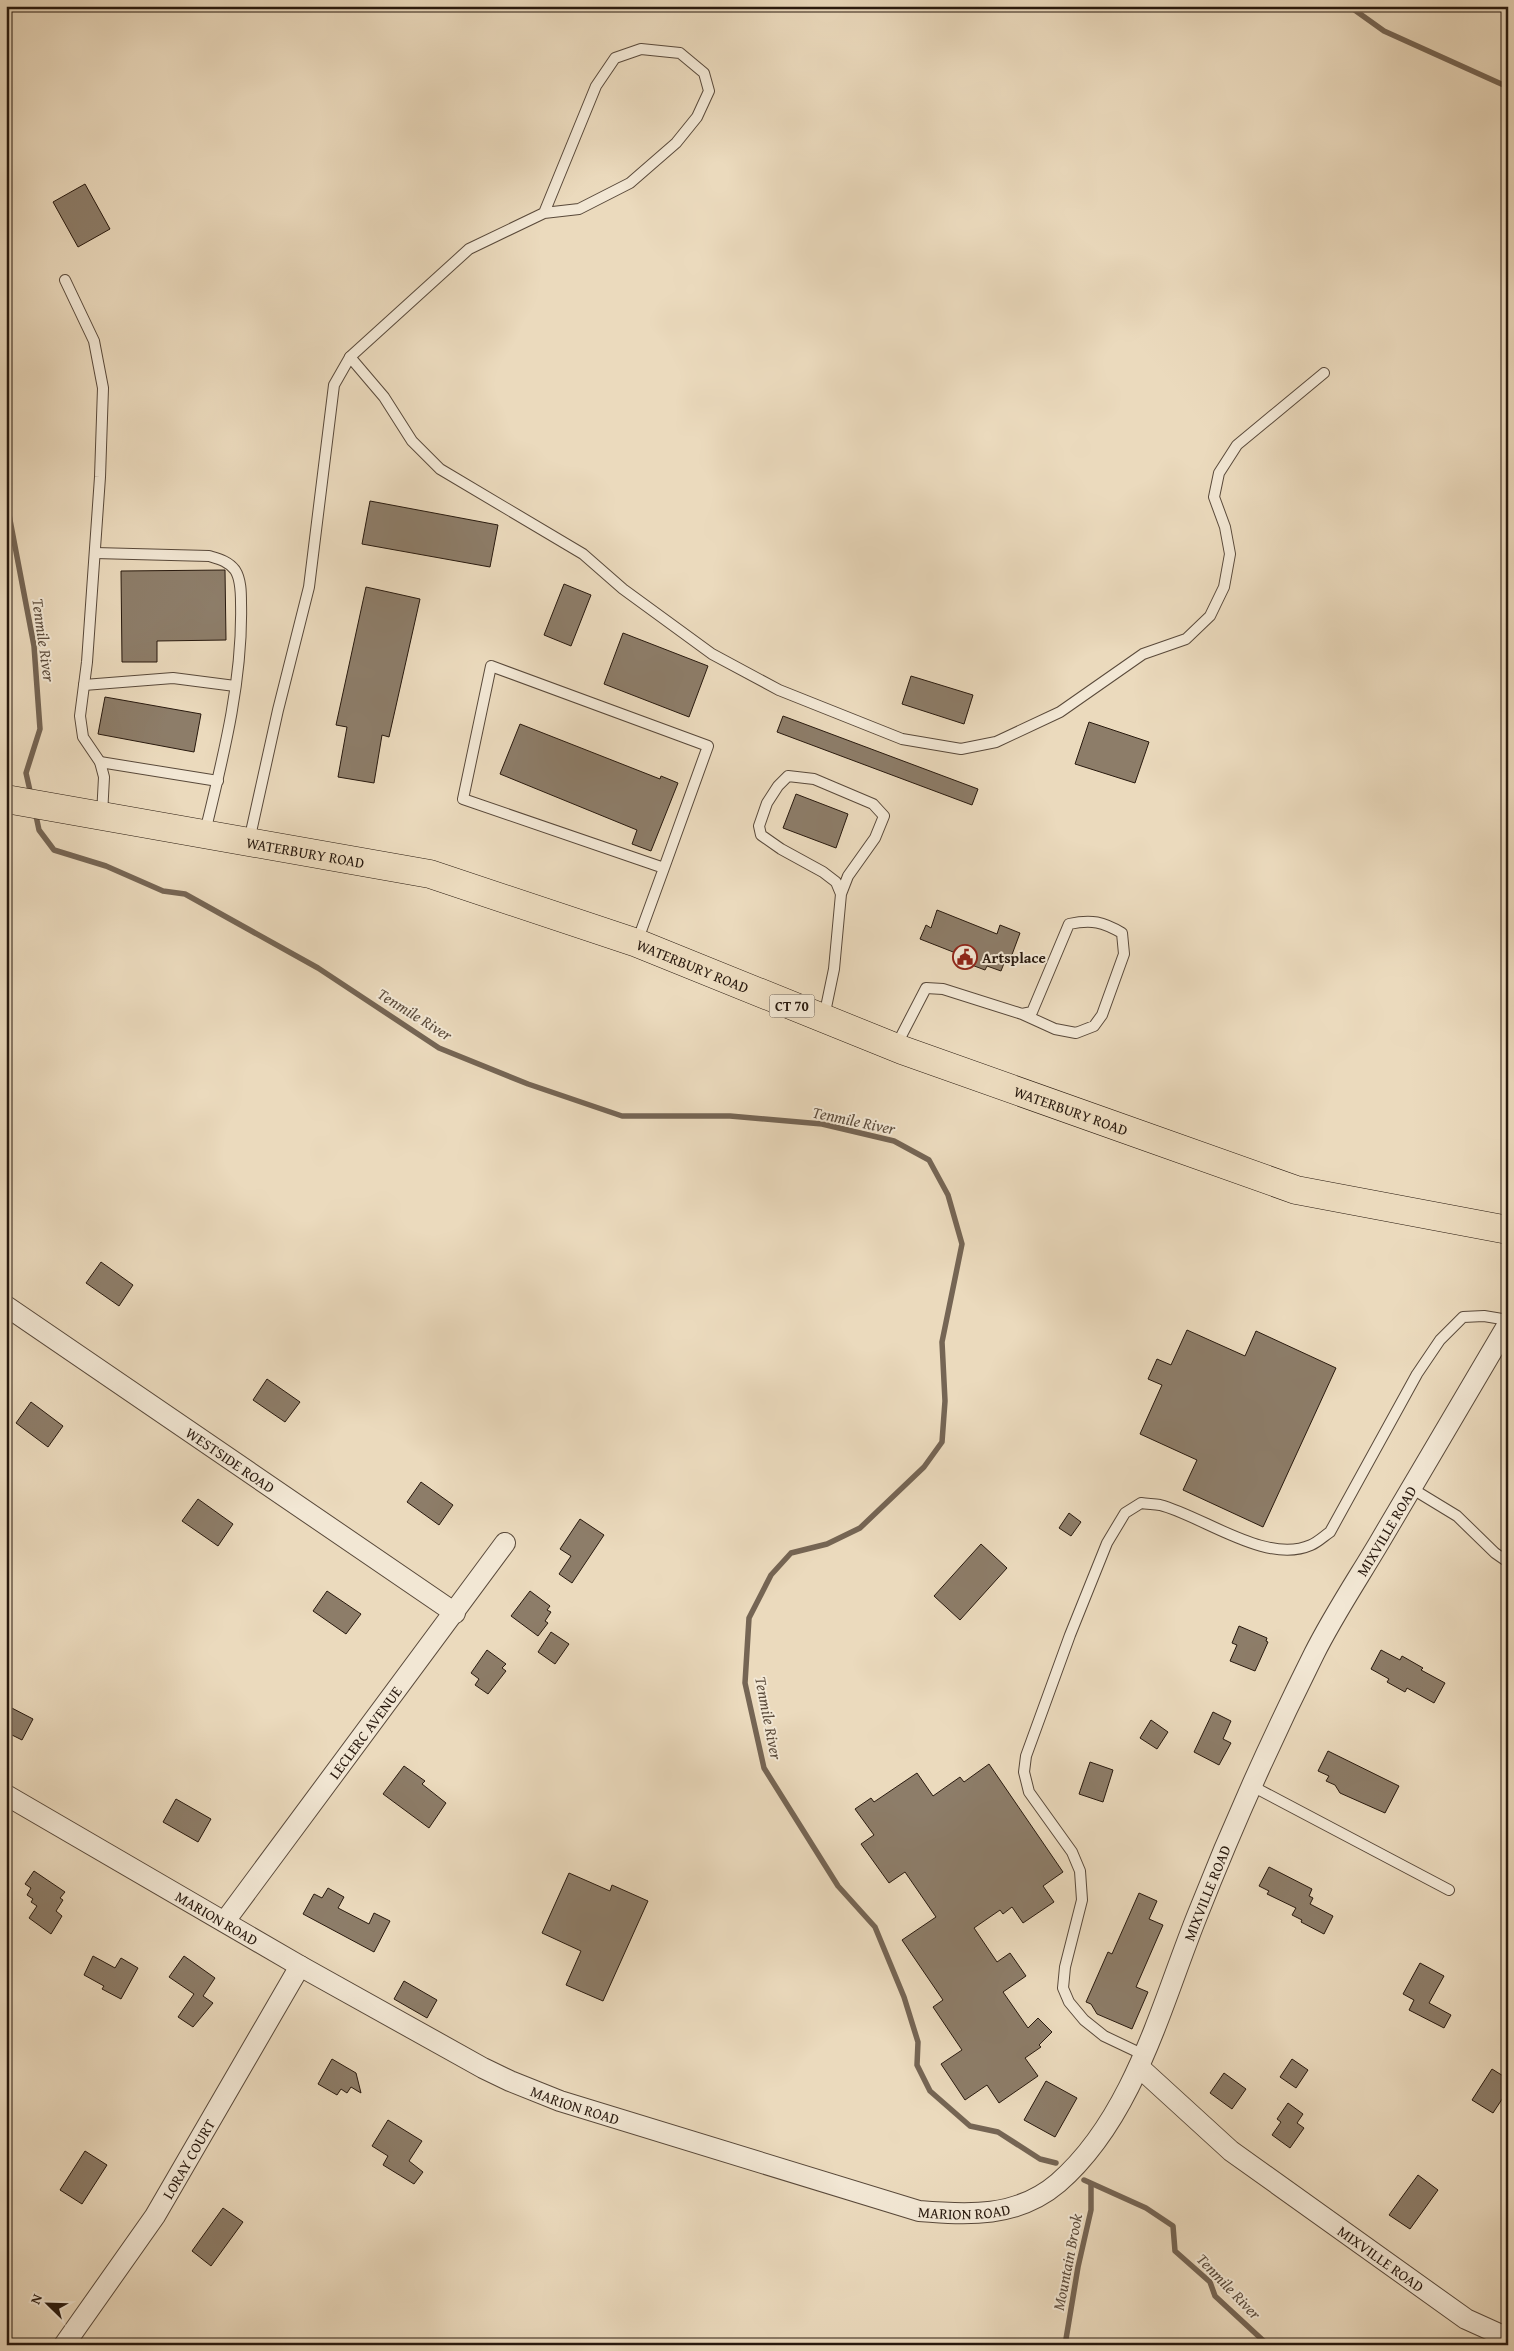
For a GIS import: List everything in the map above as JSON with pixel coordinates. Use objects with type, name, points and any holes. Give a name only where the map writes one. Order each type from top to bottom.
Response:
[{"type":"main road","name":"WATERBURY ROAD","points":[[15,800],[430,874],[637,943],[895,1047],[1296,1190],[1508,1230]]},
{"type":"street","name":"WESTSIDE ROAD","points":[[6,1306],[455,1613]]},
{"type":"street","name":"MIXVILLE ROAD","points":[[1508,1324],[1315,1651],[1252,1786],[1196,1917],[1141,2061],[1231,2151],[1466,2318],[1508,2338]]},
{"type":"street","name":"LECLERC AVENUE","points":[[225,1921],[455,1613],[505,1542]]},
{"type":"street","name":"MARION ROAD","points":[[6,1795],[300,1966],[483,2068],[560,2101],[919,2211],[966,2215],[996,2213],[1025,2204],[1057,2184],[1077,2164],[1106,2125],[1141,2061]]},
{"type":"street","name":"LORAY COURT","points":[[64,2345],[155,2216],[300,1966]]},
{"type":"lane","points":[[249,842],[278,710],[309,587],[334,384],[350,357],[468,249],[544,213],[579,209],[630,183],[676,143],[697,117],[709,91],[704,72],[680,53],[642,50],[615,58],[596,86],[544,213]]},
{"type":"lane","points":[[65,280],[94,342],[103,388],[95,554],[80,716],[83,737],[100,762],[104,776],[102,816]]},
{"type":"lane","points":[[350,357],[384,397],[412,441],[440,469],[583,554],[623,589],[712,654],[779,690],[902,739],[962,749],[996,742],[1060,712],[1143,654],[1186,639],[1210,616],[1224,587],[1230,554],[1225,527],[1214,497],[1219,473],[1237,445],[1324,373]]},
{"type":"lane","points":[[95,554],[209,556],[224,560],[236,571],[240,586],[242,639],[225,752],[205,834]]},
{"type":"lane","points":[[637,943],[708,746],[491,666],[463,799],[664,868]]},
{"type":"lane","points":[[84,685],[173,678],[235,686]]},
{"type":"lane","points":[[100,762],[218,781]]},
{"type":"lane","points":[[824,1018],[834,969],[841,894],[848,876],[875,838],[884,816],[873,804],[814,780],[788,776],[778,786],[767,803],[759,826],[761,835],[823,872],[836,882],[841,894]]},
{"type":"lane","points":[[895,1047],[926,988],[943,989],[1022,1014],[1055,1029],[1076,1033],[1094,1026],[1102,1015],[1124,954],[1122,933],[1103,923],[1082,921],[1069,924],[1032,1012],[1022,1014]]},
{"type":"lane","points":[[1141,2061],[1084,2020],[1069,2002],[1063,1988],[1065,1966],[1082,1900],[1080,1871],[1072,1852],[1028,1792],[1024,1772],[1026,1756],[1056,1672],[1107,1543],[1125,1513],[1141,1503],[1161,1506],[1234,1536],[1264,1546],[1290,1550],[1311,1545],[1330,1532],[1417,1374],[1440,1340],[1463,1317],[1484,1316],[1508,1320]]},
{"type":"lane","points":[[1412,1488],[1457,1516],[1495,1554],[1508,1562]]},
{"type":"lane","points":[[1252,1786],[1449,1890]]},
{"type":"building","points":[[85,184],[110,229],[78,247],[53,202]]},
{"type":"building","points":[[370,501],[498,525],[490,567],[362,544]]},
{"type":"building","points":[[225,570],[226,640],[157,641],[157,662],[122,662],[121,571]]},
{"type":"building","points":[[564,584],[591,595],[571,646],[544,635]]},
{"type":"building","points":[[366,587],[420,599],[389,737],[382,735],[374,783],[338,777],[347,727],[336,725]]},
{"type":"building","points":[[623,633],[708,666],[689,717],[604,684]]},
{"type":"building","points":[[911,676],[973,695],[964,724],[902,704]]},
{"type":"building","points":[[105,697],[201,714],[194,752],[98,734]]},
{"type":"building","points":[[783,716],[978,789],[972,805],[777,732]]},
{"type":"building","points":[[1089,722],[1149,742],[1135,783],[1075,764]]},
{"type":"building","points":[[520,724],[660,779],[661,776],[678,783],[651,851],[632,844],[637,830],[500,774]]},
{"type":"building","points":[[796,794],[848,814],[836,848],[783,828]]},
{"type":"building","points":[[937,910],[997,934],[1000,925],[1020,933],[1010,960],[1006,958],[1001,971],[987,966],[985,970],[969,964],[971,959],[920,939],[926,925],[931,928]]},
{"type":"building","points":[[101,1262],[133,1285],[119,1306],[86,1283]]},
{"type":"building","points":[[1187,1330],[1245,1356],[1256,1331],[1336,1368],[1263,1527],[1183,1490],[1197,1460],[1140,1434],[1162,1385],[1148,1379],[1157,1359],[1171,1365]]},
{"type":"building","points":[[267,1379],[300,1402],[285,1422],[253,1400]]},
{"type":"building","points":[[31,1402],[63,1426],[48,1447],[16,1423]]},
{"type":"building","points":[[421,1482],[453,1505],[439,1525],[407,1502]]},
{"type":"building","points":[[198,1499],[233,1524],[218,1546],[182,1521]]},
{"type":"building","points":[[1069,1513],[1081,1522],[1071,1536],[1059,1528]]},
{"type":"building","points":[[580,1519],[604,1535],[572,1583],[559,1574],[571,1556],[560,1549]]},
{"type":"building","points":[[981,1544],[1007,1568],[960,1620],[934,1596]]},
{"type":"building","points":[[327,1591],[361,1614],[346,1634],[313,1611]]},
{"type":"building","points":[[530,1591],[550,1606],[547,1610],[551,1612],[545,1621],[548,1623],[538,1636],[511,1616]]},
{"type":"building","points":[[1239,1626],[1267,1638],[1266,1641],[1268,1642],[1255,1671],[1230,1661],[1237,1645],[1232,1643]]},
{"type":"building","points":[[551,1632],[569,1644],[555,1664],[538,1652]]},
{"type":"building","points":[[487,1650],[506,1664],[502,1668],[506,1671],[488,1694],[475,1685],[479,1679],[471,1673]]},
{"type":"building","points":[[1381,1650],[1400,1660],[1402,1656],[1423,1668],[1421,1670],[1445,1683],[1434,1703],[1407,1688],[1405,1692],[1387,1682],[1389,1679],[1371,1669]]},
{"type":"building","points":[[6,1705],[33,1719],[22,1740],[6,1732]]},
{"type":"building","points":[[1213,1712],[1231,1721],[1223,1739],[1231,1743],[1219,1765],[1194,1752]]},
{"type":"building","points":[[1151,1720],[1168,1732],[1157,1749],[1140,1738]]},
{"type":"building","points":[[1328,1751],[1399,1786],[1385,1813],[1340,1793],[1335,1785],[1326,1781],[1329,1776],[1318,1771]]},
{"type":"building","points":[[1090,1762],[1113,1770],[1103,1802],[1079,1794]]},
{"type":"building","points":[[989,1764],[1063,1872],[1043,1886],[1054,1902],[1023,1923],[1012,1907],[1003,1914],[1000,1910],[974,1928],[997,1962],[1010,1953],[1026,1976],[1003,1992],[1028,2028],[1038,2018],[1052,2032],[1039,2045],[1041,2047],[1025,2058],[1038,2076],[999,2103],[987,2085],[965,2100],[941,2064],[962,2050],[933,2007],[943,2000],[902,1940],[936,1917],[905,1872],[889,1883],[861,1844],[874,1835],[855,1809],[871,1798],[874,1802],[917,1773],[933,1796],[960,1777],[964,1782]]},
{"type":"building","points":[[404,1766],[425,1781],[422,1784],[446,1803],[429,1828],[383,1794]]},
{"type":"building","points":[[176,1799],[211,1819],[198,1842],[163,1822]]},
{"type":"building","points":[[1269,1867],[1312,1889],[1309,1896],[1313,1898],[1310,1904],[1333,1916],[1324,1934],[1292,1915],[1296,1908],[1267,1894],[1269,1891],[1259,1886]]},
{"type":"building","points":[[34,1871],[65,1892],[60,1898],[63,1900],[56,1911],[62,1916],[51,1934],[29,1918],[37,1906],[31,1902],[33,1899],[27,1895],[31,1888],[25,1884]]},
{"type":"building","points":[[569,1873],[610,1891],[612,1885],[648,1901],[603,2001],[566,1985],[581,1951],[542,1933]]},
{"type":"building","points":[[328,1888],[344,1897],[338,1908],[369,1924],[374,1913],[390,1921],[374,1952],[303,1914],[314,1894],[322,1898]]},
{"type":"building","points":[[1139,1893],[1157,1901],[1149,1919],[1163,1925],[1136,1987],[1148,1992],[1132,2029],[1097,2014],[1091,2004],[1086,2002],[1108,1952],[1112,1954]]},
{"type":"building","points":[[93,1956],[115,1968],[121,1958],[138,1968],[121,1999],[102,1989],[104,1986],[84,1975]]},
{"type":"building","points":[[184,1956],[215,1978],[203,1996],[213,2003],[193,2027],[178,2017],[194,1994],[169,1977]]},
{"type":"building","points":[[1420,1963],[1444,1976],[1429,2003],[1451,2015],[1444,2028],[1409,2010],[1414,2000],[1403,1994]]},
{"type":"building","points":[[404,1981],[437,2000],[427,2018],[394,1999]]},
{"type":"building","points":[[332,2059],[356,2073],[361,2093],[351,2087],[347,2093],[341,2089],[337,2095],[318,2084]]},
{"type":"building","points":[[1292,2059],[1308,2070],[1296,2088],[1280,2077]]},
{"type":"building","points":[[1492,2069],[1508,2079],[1508,2090],[1493,2113],[1472,2100]]},
{"type":"building","points":[[1224,2073],[1246,2089],[1232,2109],[1210,2093]]},
{"type":"building","points":[[1046,2081],[1077,2098],[1055,2137],[1024,2120]]},
{"type":"building","points":[[1288,2103],[1303,2114],[1297,2123],[1304,2128],[1290,2148],[1272,2135],[1281,2122],[1277,2119]]},
{"type":"building","points":[[388,2120],[422,2141],[409,2161],[423,2172],[414,2184],[383,2165],[388,2156],[372,2146]]},
{"type":"building","points":[[85,2151],[107,2165],[82,2204],[60,2190]]},
{"type":"building","points":[[1418,2175],[1438,2190],[1410,2229],[1389,2215]]},
{"type":"building","points":[[223,2208],[243,2222],[211,2266],[192,2251]]},
{"type":"waterway","points":[[1349,6],[1384,31],[1508,87]]},
{"type":"waterway","name":"Tenmile River","points":[[6,499],[34,646],[40,729],[26,773],[31,795]]},
{"type":"waterway","name":"Tenmile River","points":[[35,811],[39,830],[54,850],[106,866],[163,891],[185,894],[318,968],[439,1048],[528,1084],[622,1116],[730,1116],[822,1124],[894,1141],[929,1160],[948,1195],[962,1244],[942,1342],[945,1401],[942,1442],[924,1467],[860,1528],[827,1544],[791,1553],[771,1575],[749,1618],[745,1683],[764,1768],[838,1886],[875,1927],[904,1997],[918,2042],[917,2065],[930,2091],[970,2126],[998,2132],[1040,2159],[1056,2163]]},
{"type":"waterway","name":"Tenmile River","points":[[1084,2180],[1146,2208],[1173,2226],[1175,2251],[1210,2282],[1215,2296],[1268,2345]]},
{"type":"waterway","name":"Mountain Brook","points":[[1065,2345],[1078,2267],[1091,2210],[1091,2184]]},
{"type":"place","name":"Artsplace","points":[[965,957]]}]
